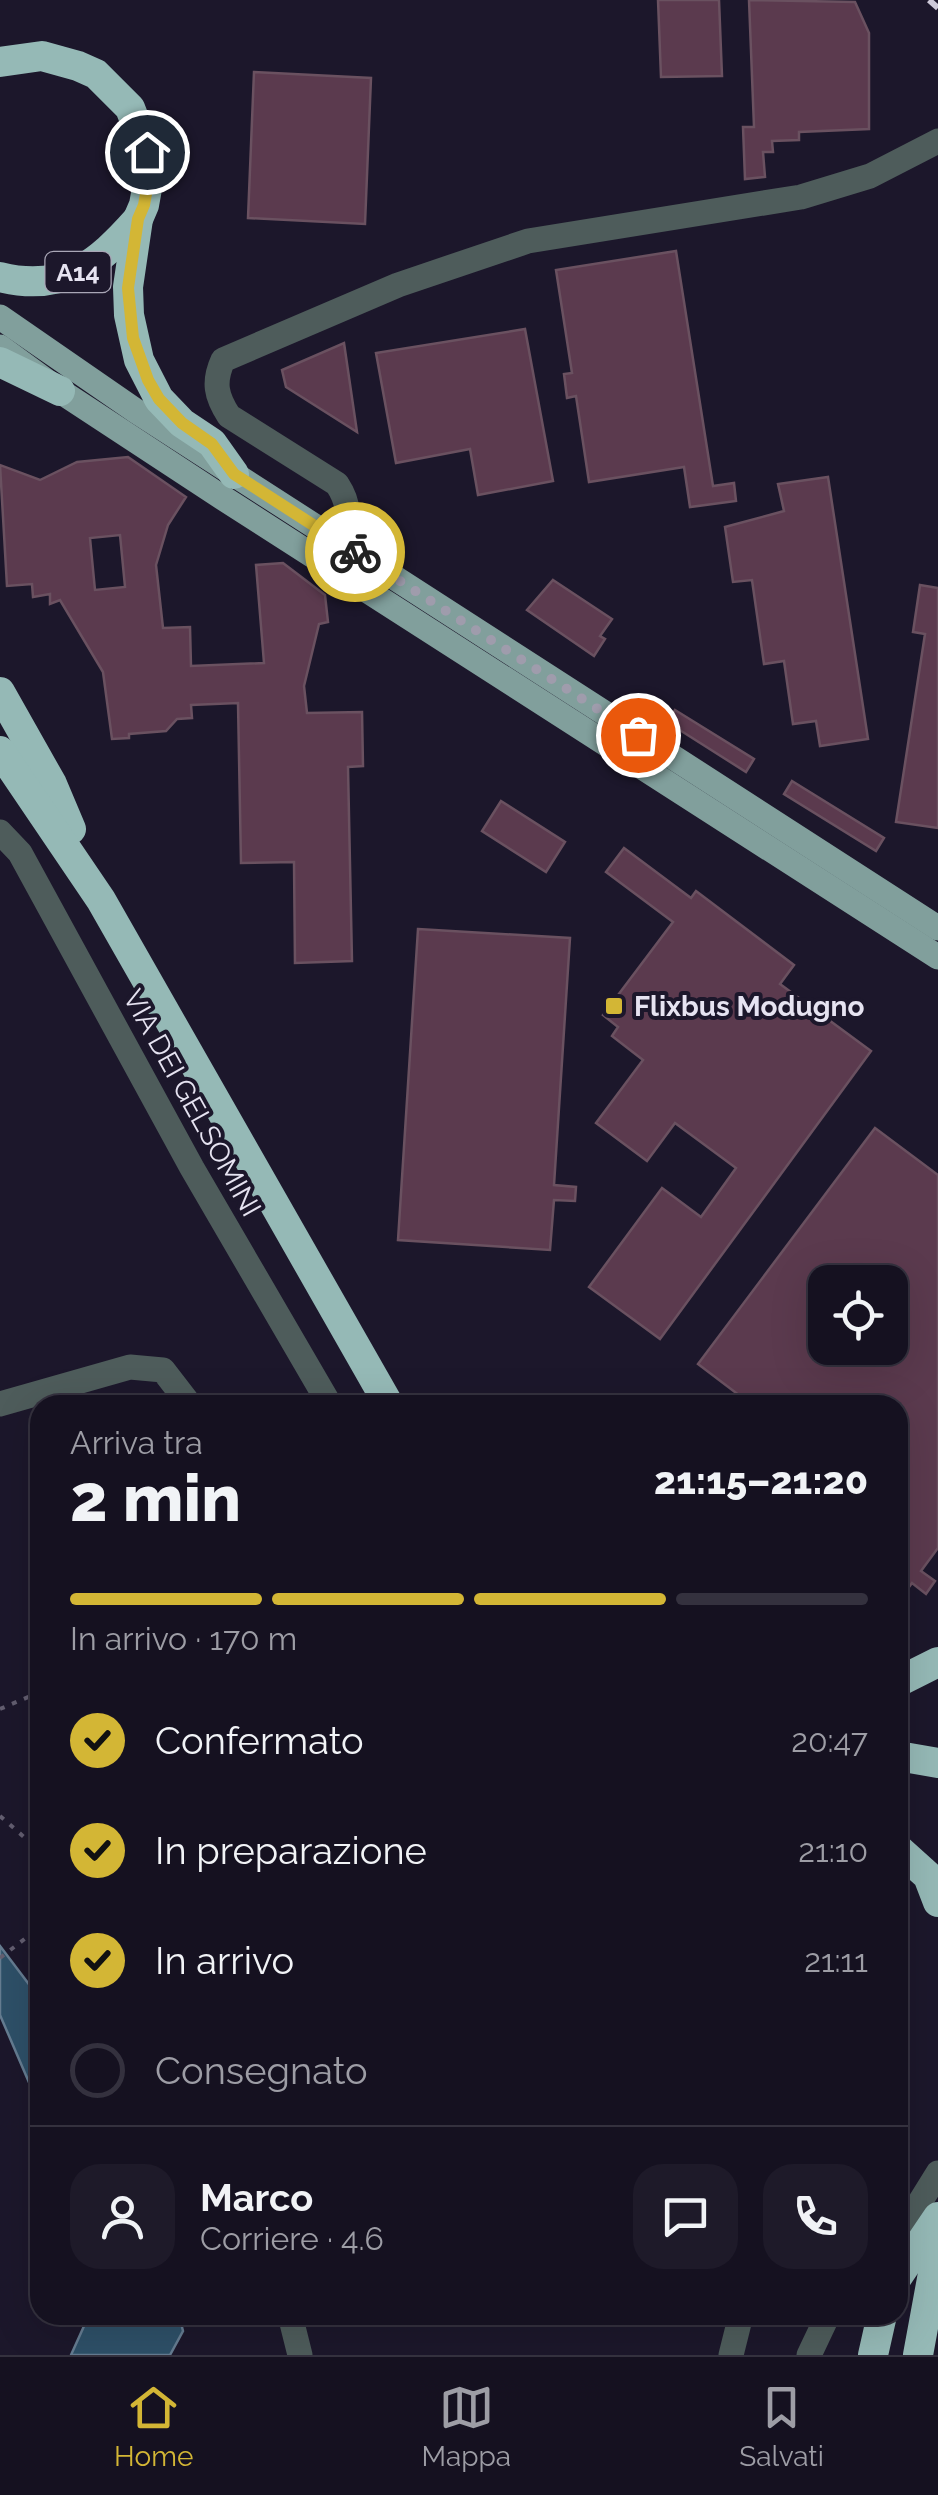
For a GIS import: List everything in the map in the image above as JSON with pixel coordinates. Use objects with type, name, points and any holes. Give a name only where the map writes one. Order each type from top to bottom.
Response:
[{"type":"highway","points":[[0,62],[42,56],[61,60],[96,74],[116,91],[140,128],[147,152],[149,177],[138,219]]},
{"type":"highway","name":"A14","points":[[0,277],[45,282],[89,267],[138,219]]},
{"type":"highway","name":"A14","points":[[138,219],[128,288],[129,316],[139,360],[159,399],[182,423],[212,444],[234,474]]},
{"type":"highway","points":[[0,362],[60,391]]},
{"type":"highway","points":[[0,692],[52,784],[101,900]]},
{"type":"highway","points":[[0,751],[101,900],[383,1395]]},
{"type":"highway","points":[[0,781],[64,841]]},
{"type":"highway","points":[[348,1333],[405,1395]]},
{"type":"highway","points":[[908,1677],[938,1662]]},
{"type":"highway","points":[[908,1758],[938,1763]]},
{"type":"highway","points":[[908,1857],[928,1876],[938,1902]]},
{"type":"highway","points":[[908,2261],[938,2217]]},
{"type":"highway","points":[[918,2355],[938,2246]]},
{"type":"highway","points":[[873,2355],[880,2325]]},
{"type":"main road","points":[[0,317],[136,411],[938,928]]},
{"type":"main road","points":[[0,346],[60,391],[938,956]]},
{"type":"street","points":[[339,542],[350,512],[345,496],[337,484],[229,416],[216,386],[224,360],[398,285],[528,241],[801,197],[870,176],[938,141]]},
{"type":"street","name":"VIA DEI GELSOMINI","points":[[0,832],[20,853],[192,1168],[324,1395]]},
{"type":"street","points":[[32,1395],[130,1367],[162,1370],[182,1395]]},
{"type":"street","points":[[0,1404],[30,1395]]},
{"type":"street","points":[[908,2219],[938,2173]]},
{"type":"street","points":[[292,2325],[300,2355],[292,2355]]},
{"type":"street","points":[[731,2355],[738,2325]]},
{"type":"street","points":[[809,2355],[822,2325]]},
{"type":"path","points":[[0,1710],[30,1696]]},
{"type":"path","points":[[0,1816],[30,1842]]},
{"type":"path","points":[[0,1958],[30,1935]]},
{"type":"water","points":[[0,1946],[30,1986],[30,2085],[0,2015]]},
{"type":"water","points":[[84,2325],[182,2325],[183,2331],[170,2355],[71,2355]]},
{"type":"building","points":[[658,0],[719,0],[722,76],[661,77]]},
{"type":"building","points":[[749,0],[855,2],[869,33],[869,129],[799,132],[799,140],[772,141],[773,152],[763,152],[765,177],[745,179],[743,127],[754,127]]},
{"type":"building","points":[[254,72],[371,78],[365,224],[248,218]]},
{"type":"building","points":[[676,251],[713,486],[734,483],[736,501],[690,507],[684,467],[589,482],[576,396],[567,398],[564,374],[572,373],[556,270]]},
{"type":"building","points":[[525,329],[553,481],[478,495],[470,449],[396,463],[376,353]]},
{"type":"building","points":[[344,343],[357,432],[286,387],[282,370]]},
{"type":"building","points":[[128,457],[186,497],[168,525],[156,565],[163,628],[190,627],[191,666],[264,663],[256,565],[283,563],[325,595],[328,622],[319,624],[304,686],[307,713],[362,712],[363,766],[348,767],[352,961],[295,963],[294,862],[241,863],[238,703],[191,705],[192,718],[177,719],[166,731],[112,739],[103,672],[60,600],[50,604],[50,594],[33,597],[32,584],[7,586],[0,465],[40,480],[77,462]],"holes":[[[120,535],[125,587],[95,590],[90,538]]]},
{"type":"building","points":[[828,477],[868,739],[820,746],[816,721],[793,724],[784,661],[764,664],[752,580],[733,582],[725,527],[784,511],[778,484]]},
{"type":"building","points":[[553,580],[612,619],[600,636],[605,639],[594,656],[527,610]]},
{"type":"building","points":[[920,585],[938,588],[938,828],[896,822],[925,634],[913,632]]},
{"type":"building","points":[[675,710],[754,759],[746,772],[667,722]]},
{"type":"building","points":[[792,781],[884,838],[876,851],[784,794]]},
{"type":"building","points":[[501,801],[565,842],[546,872],[482,831]]},
{"type":"building","points":[[624,848],[691,898],[696,891],[794,965],[780,984],[871,1051],[660,1339],[589,1287],[662,1188],[701,1217],[736,1168],[675,1123],[647,1161],[596,1123],[643,1060],[612,1036],[618,1027],[603,1015],[673,922],[606,872]]},
{"type":"building","points":[[418,929],[570,938],[554,1185],[576,1187],[575,1201],[554,1200],[550,1250],[398,1240]]},
{"type":"building","points":[[875,1128],[938,1175],[938,1548],[921,1571],[935,1581],[926,1594],[912,1583],[908,1588],[908,1395],[739,1395],[698,1364]]},
{"type":"railway","points":[[929,0],[938,8]]},
{"type":"way so far","points":[[355,552],[638,735]]},
{"type":"place","name":"Flixbus Modugno","points":[[614,1006]]},
{"type":"route","points":[[147,152],[149,177],[138,219],[128,288],[133,338],[148,380],[159,399],[182,423],[212,444],[234,474],[355,552]]}]
